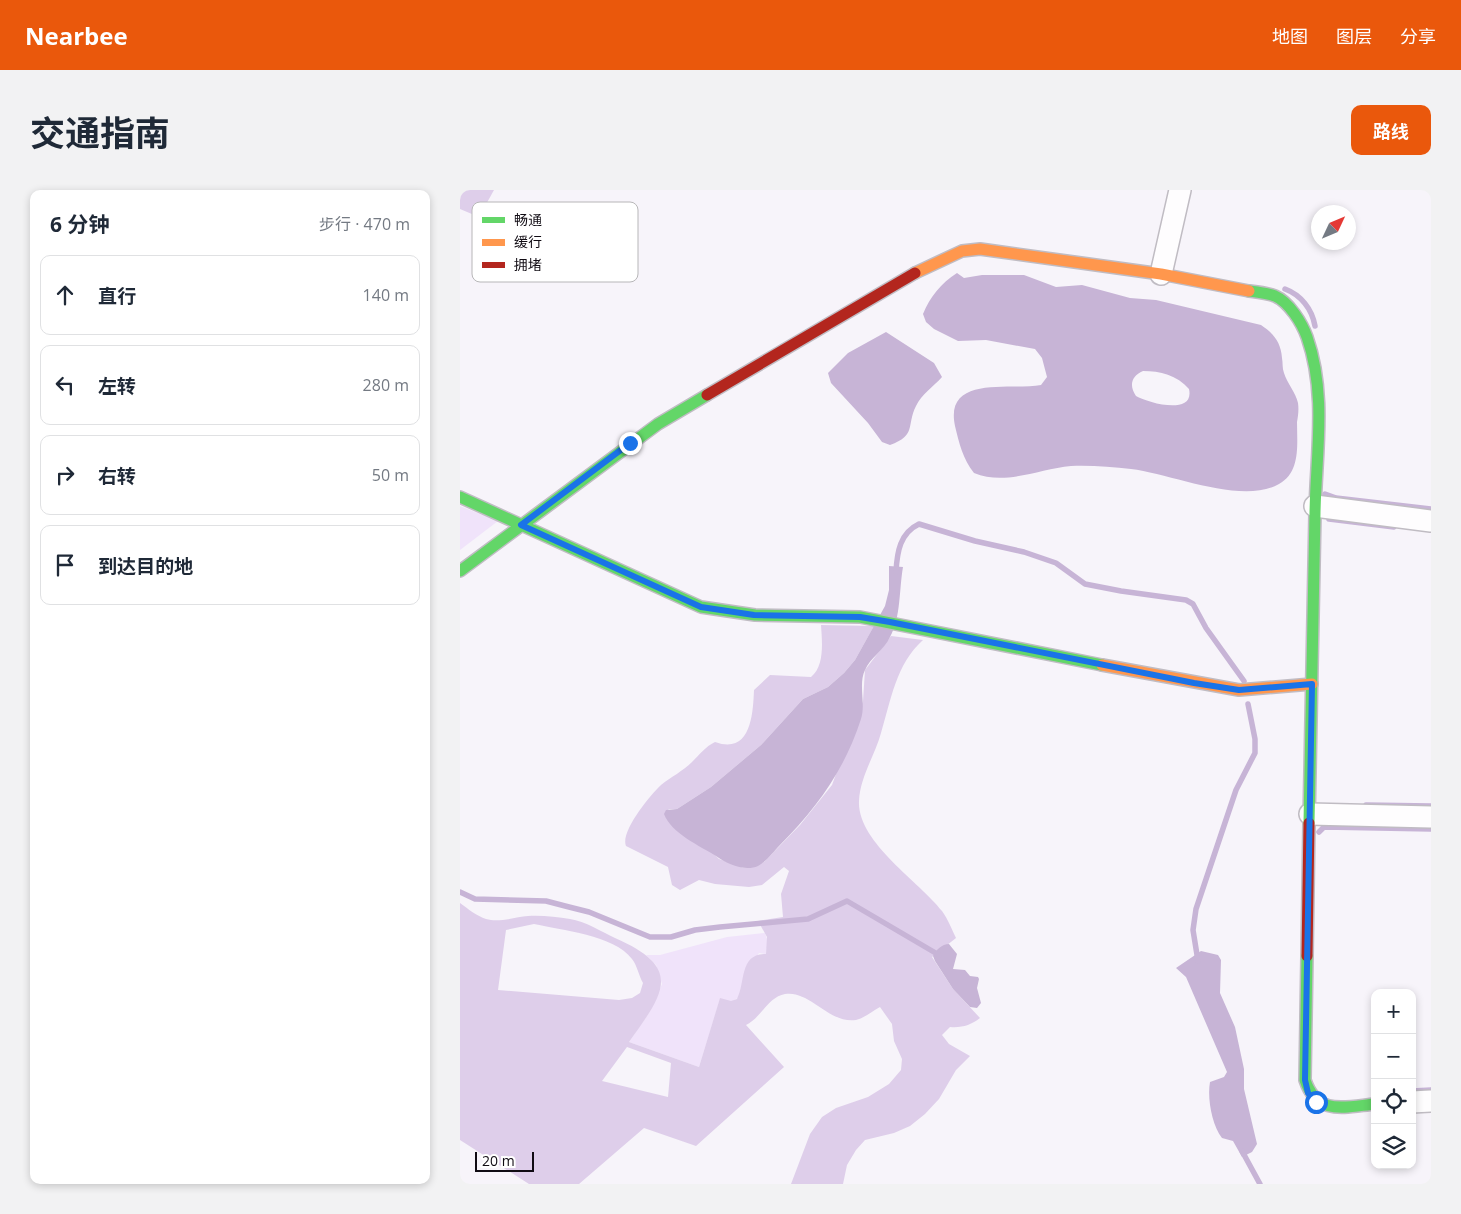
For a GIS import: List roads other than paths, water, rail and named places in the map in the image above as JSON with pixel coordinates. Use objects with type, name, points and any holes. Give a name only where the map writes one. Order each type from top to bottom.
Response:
[{"type":"street","points":[[1161,274],[1180,190]]},
{"type":"street","points":[[460,570],[658,424],[945,257],[962,251],[980,249],[1161,274],[1276,296],[1286,302],[1304,326],[1310,345],[1317,387],[1320,431],[1315,506],[1305,1080],[1308,1093],[1316,1102],[1328,1106],[1371,1104]]},
{"type":"street","points":[[460,497],[701,607],[754,615],[851,617],[890,622],[1194,683],[1239,690],[1312,684]]},
{"type":"street","points":[[1315,506],[1431,520]]},
{"type":"street","points":[[1310,814],[1431,817]]},
{"type":"street","points":[[1416,1102],[1431,1101]]},
{"type":"waterway","points":[[1285,289],[1305,303],[1315,326]]},
{"type":"waterway","points":[[1325,494],[1336,498],[1431,509]]},
{"type":"waterway","points":[[1329,519],[1394,527]]},
{"type":"waterway","points":[[896,572],[897,557],[901,544],[908,532],[919,524],[975,541],[1024,552],[1056,563],[1085,584],[1186,600],[1193,604],[1206,628],[1244,681]]},
{"type":"waterway","points":[[1198,961],[1193,930],[1196,909],[1236,790],[1255,753],[1255,739],[1248,704]]},
{"type":"waterway","points":[[1366,805],[1431,806]]},
{"type":"waterway","points":[[1319,832],[1324,827],[1431,829]]},
{"type":"waterway","points":[[460,892],[475,899],[546,901],[589,912],[650,937],[671,937],[695,930],[808,919],[847,901],[939,955]]},
{"type":"waterway","points":[[1416,1091],[1431,1090]]},
{"type":"waterway","points":[[1242,1151],[1260,1184]]}]
